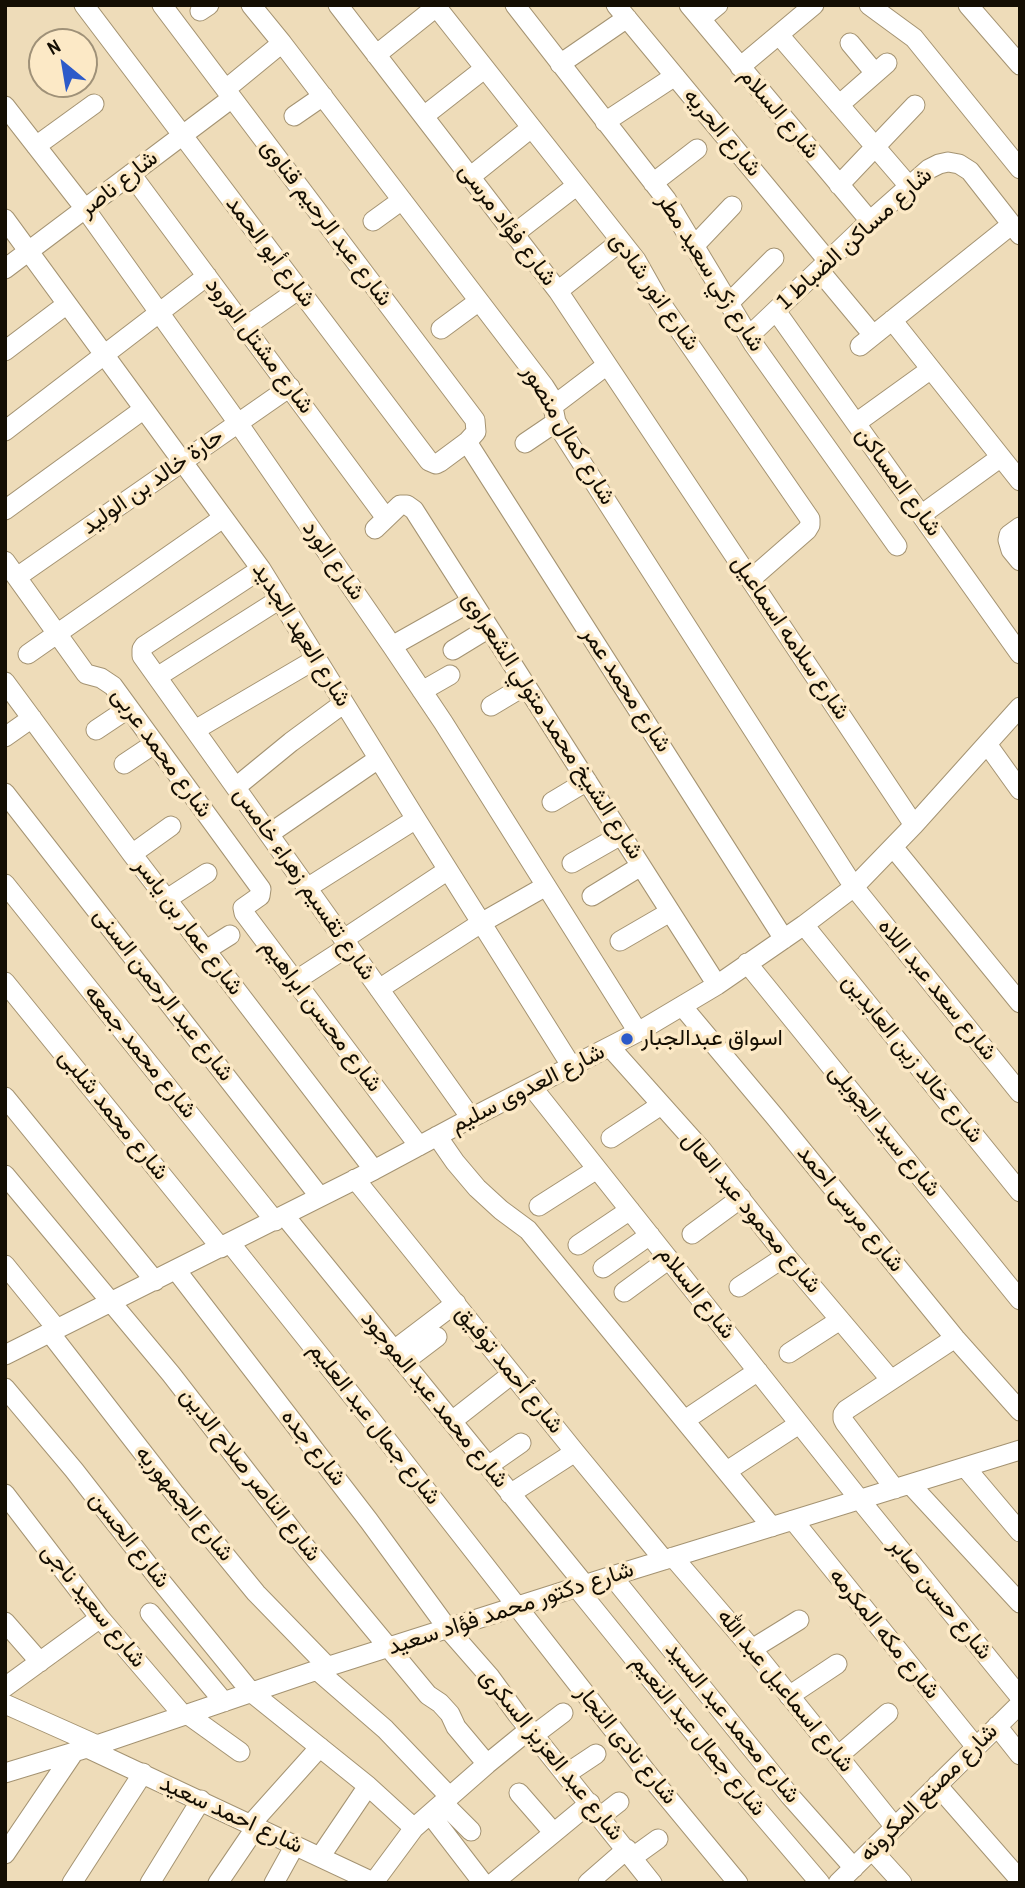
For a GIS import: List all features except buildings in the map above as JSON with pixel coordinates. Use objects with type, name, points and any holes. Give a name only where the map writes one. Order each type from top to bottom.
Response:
[{"type":"street","name":"شارع أبو الحمد","points":[[84,5],[429,461],[436,464],[467,442]]},
{"type":"street","name":"شارع عبد الرحيم قناوى","points":[[162,5],[470,414],[476,425],[476,432],[467,442]]},
{"type":"street","name":"شارع كمال منصور","points":[[251,5],[544,386],[551,397],[555,414],[854,887]]},
{"type":"street","name":"شارع فؤاد مرسى","points":[[338,5],[558,291],[666,453]]},
{"type":"street","name":"شارع زكي سعيد مطر","points":[[515,5],[666,199],[749,337],[897,546]]},
{"type":"street","points":[[695,12],[718,5]]},
{"type":"street","points":[[740,67],[814,5]]},
{"type":"street","points":[[869,5],[914,38],[1020,169]]},
{"type":"street","points":[[968,5],[1020,65]]},
{"type":"street","points":[[376,55],[435,6]]},
{"type":"street","name":"شارع انور شادى","points":[[435,6],[636,260],[658,299],[810,519],[807,530],[751,579]]},
{"type":"street","points":[[561,64],[622,12]]},
{"type":"street","name":"شارع الحريه","points":[[622,12],[823,265],[866,341],[892,320]]},
{"type":"street","name":"شارع السلام","points":[[695,12],[870,221]]},
{"type":"street","points":[[779,35],[909,186]]},
{"type":"street","name":"شارع ناصر","points":[[5,269],[182,135],[282,43]]},
{"type":"street","points":[[839,105],[881,68],[850,43]]},
{"type":"street","points":[[424,116],[484,69]]},
{"type":"street","points":[[605,122],[675,76]]},
{"type":"street","points":[[293,116],[323,96]]},
{"type":"street","points":[[36,146],[94,104]]},
{"type":"street","points":[[839,185],[915,105]]},
{"type":"street","name":"شارع الورد","points":[[5,106],[86,209],[392,646],[638,1032]]},
{"type":"street","points":[[470,177],[531,128]]},
{"type":"street","points":[[653,183],[697,149]]},
{"type":"street","name":"شارع مساكن الضباط 1","points":[[749,337],[870,221],[929,169],[939,164],[959,164],[970,171],[1016,230]]},
{"type":"street","name":"شارع مشتل الورود","points":[[131,174],[290,387],[381,523]]},
{"type":"street","points":[[514,234],[576,186]]},
{"type":"street","points":[[373,221],[402,200]]},
{"type":"street","points":[[695,245],[732,206]]},
{"type":"street","name":"شارع العهد الجديد","points":[[5,219],[261,569],[572,1067]]},
{"type":"street","points":[[1016,230],[892,320],[1020,481]]},
{"type":"street","points":[[558,291],[621,241]]},
{"type":"street","points":[[729,303],[774,258]]},
{"type":"street","points":[[5,430],[206,276]]},
{"type":"street","points":[[245,327],[298,290]]},
{"type":"street","points":[[441,329],[479,301]]},
{"type":"street","points":[[5,351],[68,304]]},
{"type":"street","name":"شارع المساكن","points":[[776,311],[1020,653]]},
{"type":"street","points":[[525,443],[607,365]]},
{"type":"street","points":[[856,424],[931,369]]},
{"type":"street","name":"حارة خالد بن الوليد","points":[[14,582],[290,387]]},
{"type":"street","points":[[5,510],[144,409]]},
{"type":"street","name":"شارع محمد عمر","points":[[467,442],[785,939]]},
{"type":"street","name":"شارع سلامه اسماعيل","points":[[666,453],[914,825]]},
{"type":"street","points":[[921,515],[1001,457]]},
{"type":"street","name":"شارع الشيخ محمد متولي الشعراوى","points":[[381,523],[400,505],[411,507],[717,985]]},
{"type":"street","points":[[28,654],[223,518]]},
{"type":"street","points":[[1020,527],[1009,535],[1007,540],[1020,561]]},
{"type":"street","name":"شارع محمد عربى","points":[[5,561],[14,582],[58,634],[86,674],[107,681],[113,686],[259,888]]},
{"type":"street","name":"شارع تقسيم زهراء خامس","points":[[261,569],[146,644],[142,649],[142,656],[471,1118]]},
{"type":"street","points":[[157,677],[280,599]]},
{"type":"street","points":[[392,646],[472,601]]},
{"type":"street","points":[[453,650],[489,628]]},
{"type":"street","points":[[195,730],[316,659]]},
{"type":"street","points":[[422,691],[450,675]]},
{"type":"street","name":"شارع عمار بن ياسر","points":[[5,682],[132,854],[374,1170]]},
{"type":"street","points":[[491,706],[526,685]]},
{"type":"street","points":[[236,787],[344,703]]},
{"type":"street","points":[[96,730],[129,708]]},
{"type":"street","name":"شارع العدوى سليم","points":[[6,1354],[374,1170],[638,1032],[717,985],[785,939],[854,887],[1019,708]]},
{"type":"street","points":[[5,737],[32,718]]},
{"type":"street","points":[[124,764],[154,744]]},
{"type":"street","points":[[987,744],[1020,790]]},
{"type":"street","points":[[269,834],[379,759]]},
{"type":"street","points":[[552,802],[587,781]]},
{"type":"street","name":"شارع عبد الرحمن السنى","points":[[5,793],[320,1197]]},
{"type":"street","points":[[307,888],[416,820]]},
{"type":"street","points":[[132,854],[171,826]]},
{"type":"street","points":[[572,863],[621,835]]},
{"type":"street","points":[[893,847],[1020,1003]]},
{"type":"street","points":[[592,896],[641,866]]},
{"type":"street","points":[[295,981],[448,870]]},
{"type":"street","points":[[167,899],[207,873]]},
{"type":"street","name":"شارع محمد جمعه","points":[[5,884],[280,1218]]},
{"type":"street","points":[[379,989],[481,923],[546,886]]},
{"type":"street","name":"شارع سعد عبد اللاه","points":[[854,887],[1020,1093]]},
{"type":"street","name":"شارع محسن ابراهيم","points":[[259,888],[261,895],[245,907],[243,912],[419,1146]]},
{"type":"street","points":[[620,941],[670,912]]},
{"type":"street","name":"شارع خالد زين العابدين","points":[[804,925],[1020,1192]]},
{"type":"street","points":[[206,950],[230,935]]},
{"type":"street","name":"شارع سيد الجويلى","points":[[747,963],[1020,1300]]},
{"type":"street","name":"شارع محمد شلبى","points":[[5,982],[225,1245]]},
{"type":"street","name":"شارع مرسى احمد","points":[[682,1006],[955,1338],[1020,1411]]},
{"type":"street","name":"شارع محمود عبد العال","points":[[610,1047],[702,1150],[786,1256],[891,1380]]},
{"type":"street","name":"شارع السلام","points":[[532,1087],[860,1500]]},
{"type":"street","points":[[5,1097],[155,1281]]},
{"type":"street","points":[[611,1138],[660,1105]]},
{"type":"street","points":[[437,1136],[477,1188],[528,1230],[772,1527]]},
{"type":"street","points":[[539,1206],[597,1169]]},
{"type":"street","name":"شارع الناصر صلاح الدين","points":[[5,1175],[171,1374],[302,1543],[428,1696],[440,1703],[450,1714],[456,1727],[487,1764]]},
{"type":"street","name":"شارع أحمد توفيق","points":[[355,1179],[575,1452],[669,1559]]},
{"type":"street","points":[[692,1234],[741,1198]]},
{"type":"street","points":[[578,1245],[630,1210]]},
{"type":"street","name":"شارع محمد عبد الموجود","points":[[280,1218],[399,1356],[581,1586]]},
{"type":"street","points":[[603,1268],[650,1235]]},
{"type":"street","name":"شارع جمال عبد العليم","points":[[225,1245],[369,1417],[517,1607]]},
{"type":"street","points":[[739,1287],[786,1256]]},
{"type":"street","points":[[624,1292],[669,1259]]},
{"type":"street","name":"شارع الجمهوريه","points":[[5,1265],[175,1494],[256,1594],[322,1669],[385,1729],[441,1805]]},
{"type":"street","name":"شارع جده","points":[[176,1270],[361,1510],[448,1629]]},
{"type":"street","points":[[399,1356],[456,1303]]},
{"type":"street","points":[[789,1353],[840,1320]]},
{"type":"street","points":[[399,1356],[437,1337]]},
{"type":"street","points":[[955,1338],[846,1410],[843,1419],[902,1487],[1020,1603]]},
{"type":"street","points":[[685,1420],[758,1371]]},
{"type":"street","points":[[452,1421],[512,1374]]},
{"type":"street","name":"شارع الحسن","points":[[5,1388],[75,1470],[251,1692]]},
{"type":"street","points":[[727,1471],[799,1424]]},
{"type":"street","points":[[488,1466],[521,1443]]},
{"type":"street","name":"شارع دكتور محمد فؤاد سعيد","points":[[5,1773],[612,1576],[1020,1451]]},
{"type":"street","points":[[510,1494],[575,1452]]},
{"type":"street","points":[[965,1467],[1020,1532]]},
{"type":"street","name":"شارع سعيد ناجى","points":[[5,1494],[100,1618],[185,1714],[240,1752]]},
{"type":"street","name":"شارع حسن صابر","points":[[860,1500],[1020,1697]]},
{"type":"street","name":"شارع مكه المكرمه","points":[[793,1520],[975,1747]]},
{"type":"street","name":"شارع اسماعيل عبد الله","points":[[669,1559],[752,1649],[895,1827]]},
{"type":"street","name":"شارع محمد عبد السيد","points":[[612,1576],[790,1796],[854,1868]]},
{"type":"street","name":"شارع جمال عبد النعيم","points":[[581,1586],[729,1776],[820,1883]]},
{"type":"street","name":"شارع نادى النجار","points":[[517,1607],[648,1774],[738,1883]]},
{"type":"street","points":[[150,1613],[224,1702]]},
{"type":"street","points":[[5,1687],[100,1618]]},
{"type":"street","points":[[752,1649],[799,1620]]},
{"type":"street","points":[[5,1622],[40,1662]]},
{"type":"street","name":"شارع عبد العزيز السكرى","points":[[448,1629],[490,1677],[650,1882]]},
{"type":"street","points":[[789,1696],[837,1664]]},
{"type":"street","points":[[251,1692],[368,1786],[414,1828]]},
{"type":"street","name":"شارع احمد سعيد","points":[[5,1704],[86,1748],[371,1882]]},
{"type":"street","name":"شارع مصنع المكرونه","points":[[838,1883],[1020,1704]]},
{"type":"street","points":[[371,1882],[414,1828],[487,1764],[564,1713]]},
{"type":"street","points":[[838,1756],[888,1713]]},
{"type":"street","points":[[997,1726],[1020,1755]]},
{"type":"street","points":[[218,1883],[254,1826],[320,1747]]},
{"type":"street","points":[[5,1854],[86,1748]]},
{"type":"street","points":[[566,1774],[596,1754]]},
{"type":"street","points":[[72,1883],[143,1773]]},
{"type":"street","points":[[937,1785],[1020,1880]]},
{"type":"street","points":[[320,1857],[368,1786]]},
{"type":"street","points":[[519,1793],[553,1832]]},
{"type":"street","points":[[150,1883],[201,1800]]},
{"type":"street","points":[[493,1883],[553,1832],[595,1810],[619,1802]]},
{"type":"street","points":[[441,1805],[471,1831]]},
{"type":"street","points":[[441,1805],[483,1883]]},
{"type":"street","points":[[589,1883],[630,1853],[658,1839]]},
{"type":"street","points":[[274,1883],[295,1845]]},
{"type":"street","points":[[872,1850],[902,1883]]},
{"type":"place","name":"اسواق عبدالجبار","points":[[627,1039]]}]
